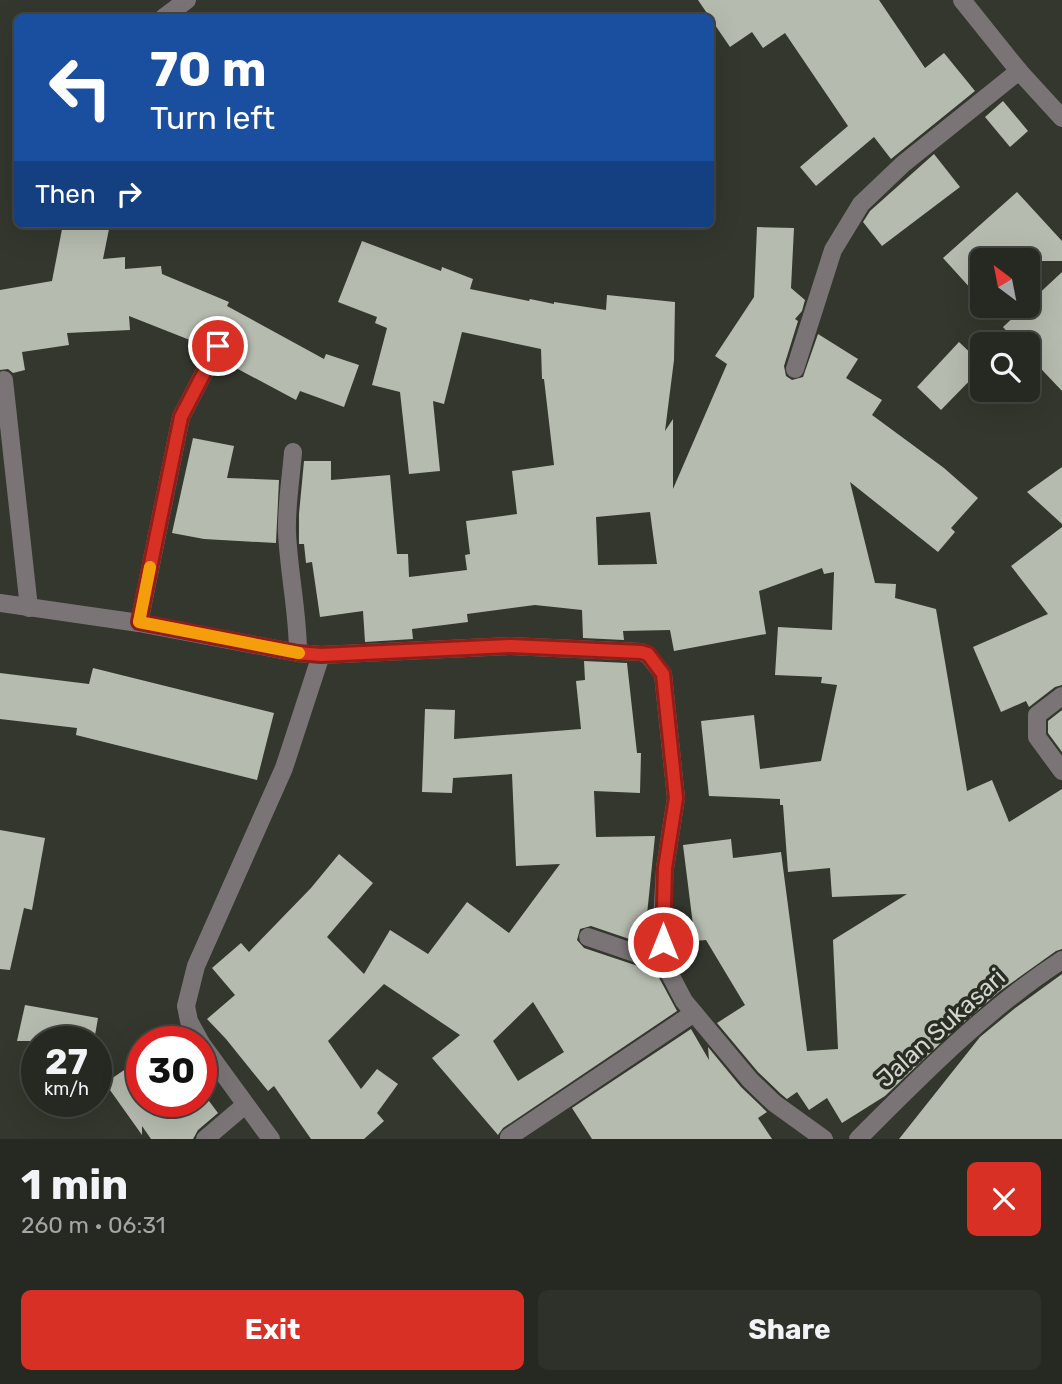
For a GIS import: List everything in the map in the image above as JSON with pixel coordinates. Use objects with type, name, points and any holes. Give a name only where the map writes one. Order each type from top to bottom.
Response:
[{"type":"street","points":[[168,14],[187,0]]},
{"type":"street","points":[[962,0],[1019,71],[1062,118]]},
{"type":"street","points":[[795,369],[833,250],[861,204],[902,164],[1019,71]]},
{"type":"street","points":[[139,622],[181,417],[218,346]]},
{"type":"street","points":[[4,380],[29,608]]},
{"type":"street","points":[[293,452],[287,531],[298,628],[298,653]]},
{"type":"street","points":[[0,603],[139,622],[298,653],[321,655],[510,646],[648,654],[663,674],[676,798],[665,868],[662,922],[664,963],[684,1001],[750,1080],[774,1103],[824,1139]]},
{"type":"street","points":[[192,1026],[186,1006],[196,966],[284,768],[321,655]]},
{"type":"street","points":[[1062,696],[1037,715],[1037,737],[1062,771]]},
{"type":"street","points":[[588,937],[664,963]]},
{"type":"street","name":"Jalan Sukasari","points":[[858,1139],[941,1056],[987,1015],[1035,977],[1062,960]]},
{"type":"street","points":[[509,1137],[694,1013]]},
{"type":"street","points":[[217,1066],[271,1139]]},
{"type":"street","points":[[205,1139],[245,1105]]},
{"type":"building","points":[[698,0],[879,0],[925,68],[944,53],[975,91],[891,159],[874,137],[816,186],[800,167],[848,126],[785,33],[763,48],[752,32],[730,47],[714,24],[714,14],[708,14]]},
{"type":"building","points":[[1003,101],[1028,131],[1010,147],[985,117]]},
{"type":"building","points":[[934,154],[960,187],[882,246],[863,222],[870,211]]},
{"type":"building","points":[[1017,192],[1062,241],[1062,261],[1040,261],[1040,248],[970,248],[970,288],[943,258]]},
{"type":"building","points":[[757,227],[794,228],[791,288],[805,300],[802,311],[795,319],[798,321],[784,366],[786,376],[792,380],[803,377],[818,334],[858,359],[846,378],[882,400],[872,415],[944,468],[978,498],[951,528],[955,532],[938,552],[850,482],[875,583],[896,584],[895,598],[936,609],[967,791],[992,780],[1009,822],[1062,789],[1062,949],[1000,991],[885,1096],[842,1123],[827,1098],[809,1110],[797,1092],[787,1099],[758,1072],[717,1023],[745,1005],[706,940],[695,941],[683,845],[731,839],[733,858],[781,852],[807,1051],[838,1049],[833,940],[907,894],[832,897],[830,868],[788,872],[783,805],[780,805],[780,799],[709,796],[701,721],[754,715],[760,769],[821,761],[837,685],[821,683],[822,677],[775,675],[778,627],[832,630],[834,572],[824,574],[822,568],[759,591],[766,634],[674,651],[670,630],[623,631],[624,640],[583,638],[582,610],[535,605],[467,614],[468,622],[412,629],[413,639],[365,642],[363,611],[320,617],[312,562],[306,563],[304,544],[299,544],[304,461],[331,461],[331,480],[390,475],[397,554],[408,554],[409,577],[467,570],[465,555],[470,554],[466,521],[517,514],[512,471],[554,465],[542,379],[541,349],[462,332],[444,404],[433,401],[440,471],[409,474],[400,392],[372,385],[387,328],[375,323],[377,317],[338,302],[362,241],[441,271],[442,267],[473,279],[470,289],[529,301],[530,299],[606,310],[607,295],[675,302],[674,360],[665,431],[673,419],[673,489],[727,364],[715,356],[754,297]],"holes":[[[650,512],[657,564],[598,565],[596,517]]]},
{"type":"building","points":[[62,228],[109,228],[103,259],[125,257],[125,269],[161,266],[162,274],[229,302],[227,306],[324,359],[326,354],[359,365],[344,407],[300,391],[296,400],[223,361],[229,346],[223,336],[213,336],[205,346],[129,316],[130,330],[67,333],[69,345],[22,352],[25,370],[13,373],[8,369],[0,370],[0,290],[52,281]]},
{"type":"building","points":[[1062,272],[1062,391],[1040,368],[1040,332],[1007,332],[1003,327],[1013,318],[1040,318],[1040,293]]},
{"type":"building","points":[[959,342],[970,353],[970,380],[941,410],[917,387]]},
{"type":"building","points":[[193,438],[234,446],[227,478],[279,480],[276,543],[204,539],[172,533]]},
{"type":"building","points":[[1062,467],[1062,524],[1027,492]]},
{"type":"building","points":[[1062,527],[1062,685],[1055,687],[1029,707],[1026,701],[1001,712],[973,647],[1048,614],[1011,566]]},
{"type":"building","points":[[584,661],[627,663],[637,753],[641,753],[640,793],[594,791],[596,837],[655,836],[644,944],[591,926],[580,929],[577,940],[584,948],[656,972],[677,1011],[503,1128],[498,1135],[432,1058],[460,1035],[384,984],[328,1041],[361,1089],[377,1069],[398,1084],[377,1113],[384,1121],[364,1139],[311,1139],[274,1086],[268,1091],[217,1030],[217,1026],[207,1019],[235,995],[212,968],[241,943],[249,952],[311,888],[339,854],[373,883],[327,937],[364,974],[390,930],[428,954],[467,902],[509,933],[560,864],[516,866],[512,774],[453,778],[452,793],[422,792],[425,709],[455,710],[454,739],[581,729],[576,681],[585,680]],"holes":[[[533,1002],[564,1052],[518,1081],[493,1041]]]},
{"type":"building","points":[[93,668],[274,713],[257,780],[76,735],[77,728],[0,719],[0,673],[89,684]]},
{"type":"building","points":[[1062,710],[1062,752],[1048,733],[1048,721]]},
{"type":"building","points":[[0,830],[45,838],[32,910],[24,908],[10,970],[0,969]]},
{"type":"building","points":[[1062,974],[1062,1139],[899,1139],[980,1037]]},
{"type":"building","points":[[25,1005],[98,1018],[97,1026],[21,1026],[21,1041],[17,1041]]},
{"type":"building","points":[[691,1029],[709,1060],[708,1047],[741,1087],[767,1112],[758,1118],[772,1139],[592,1139],[572,1108]]},
{"type":"building","points":[[126,1069],[126,1113],[112,1093],[112,1078]]},
{"type":"building","points":[[129,1117],[213,1117],[198,1130],[193,1139],[151,1139],[142,1126],[142,1135]]},
{"type":"slow traffic","points":[[150,567],[139,622],[299,653]]},
{"type":"route","points":[[218,346],[181,417],[139,622],[298,653],[321,655],[510,646],[648,654],[663,674],[676,798],[665,868],[663,942]]}]
